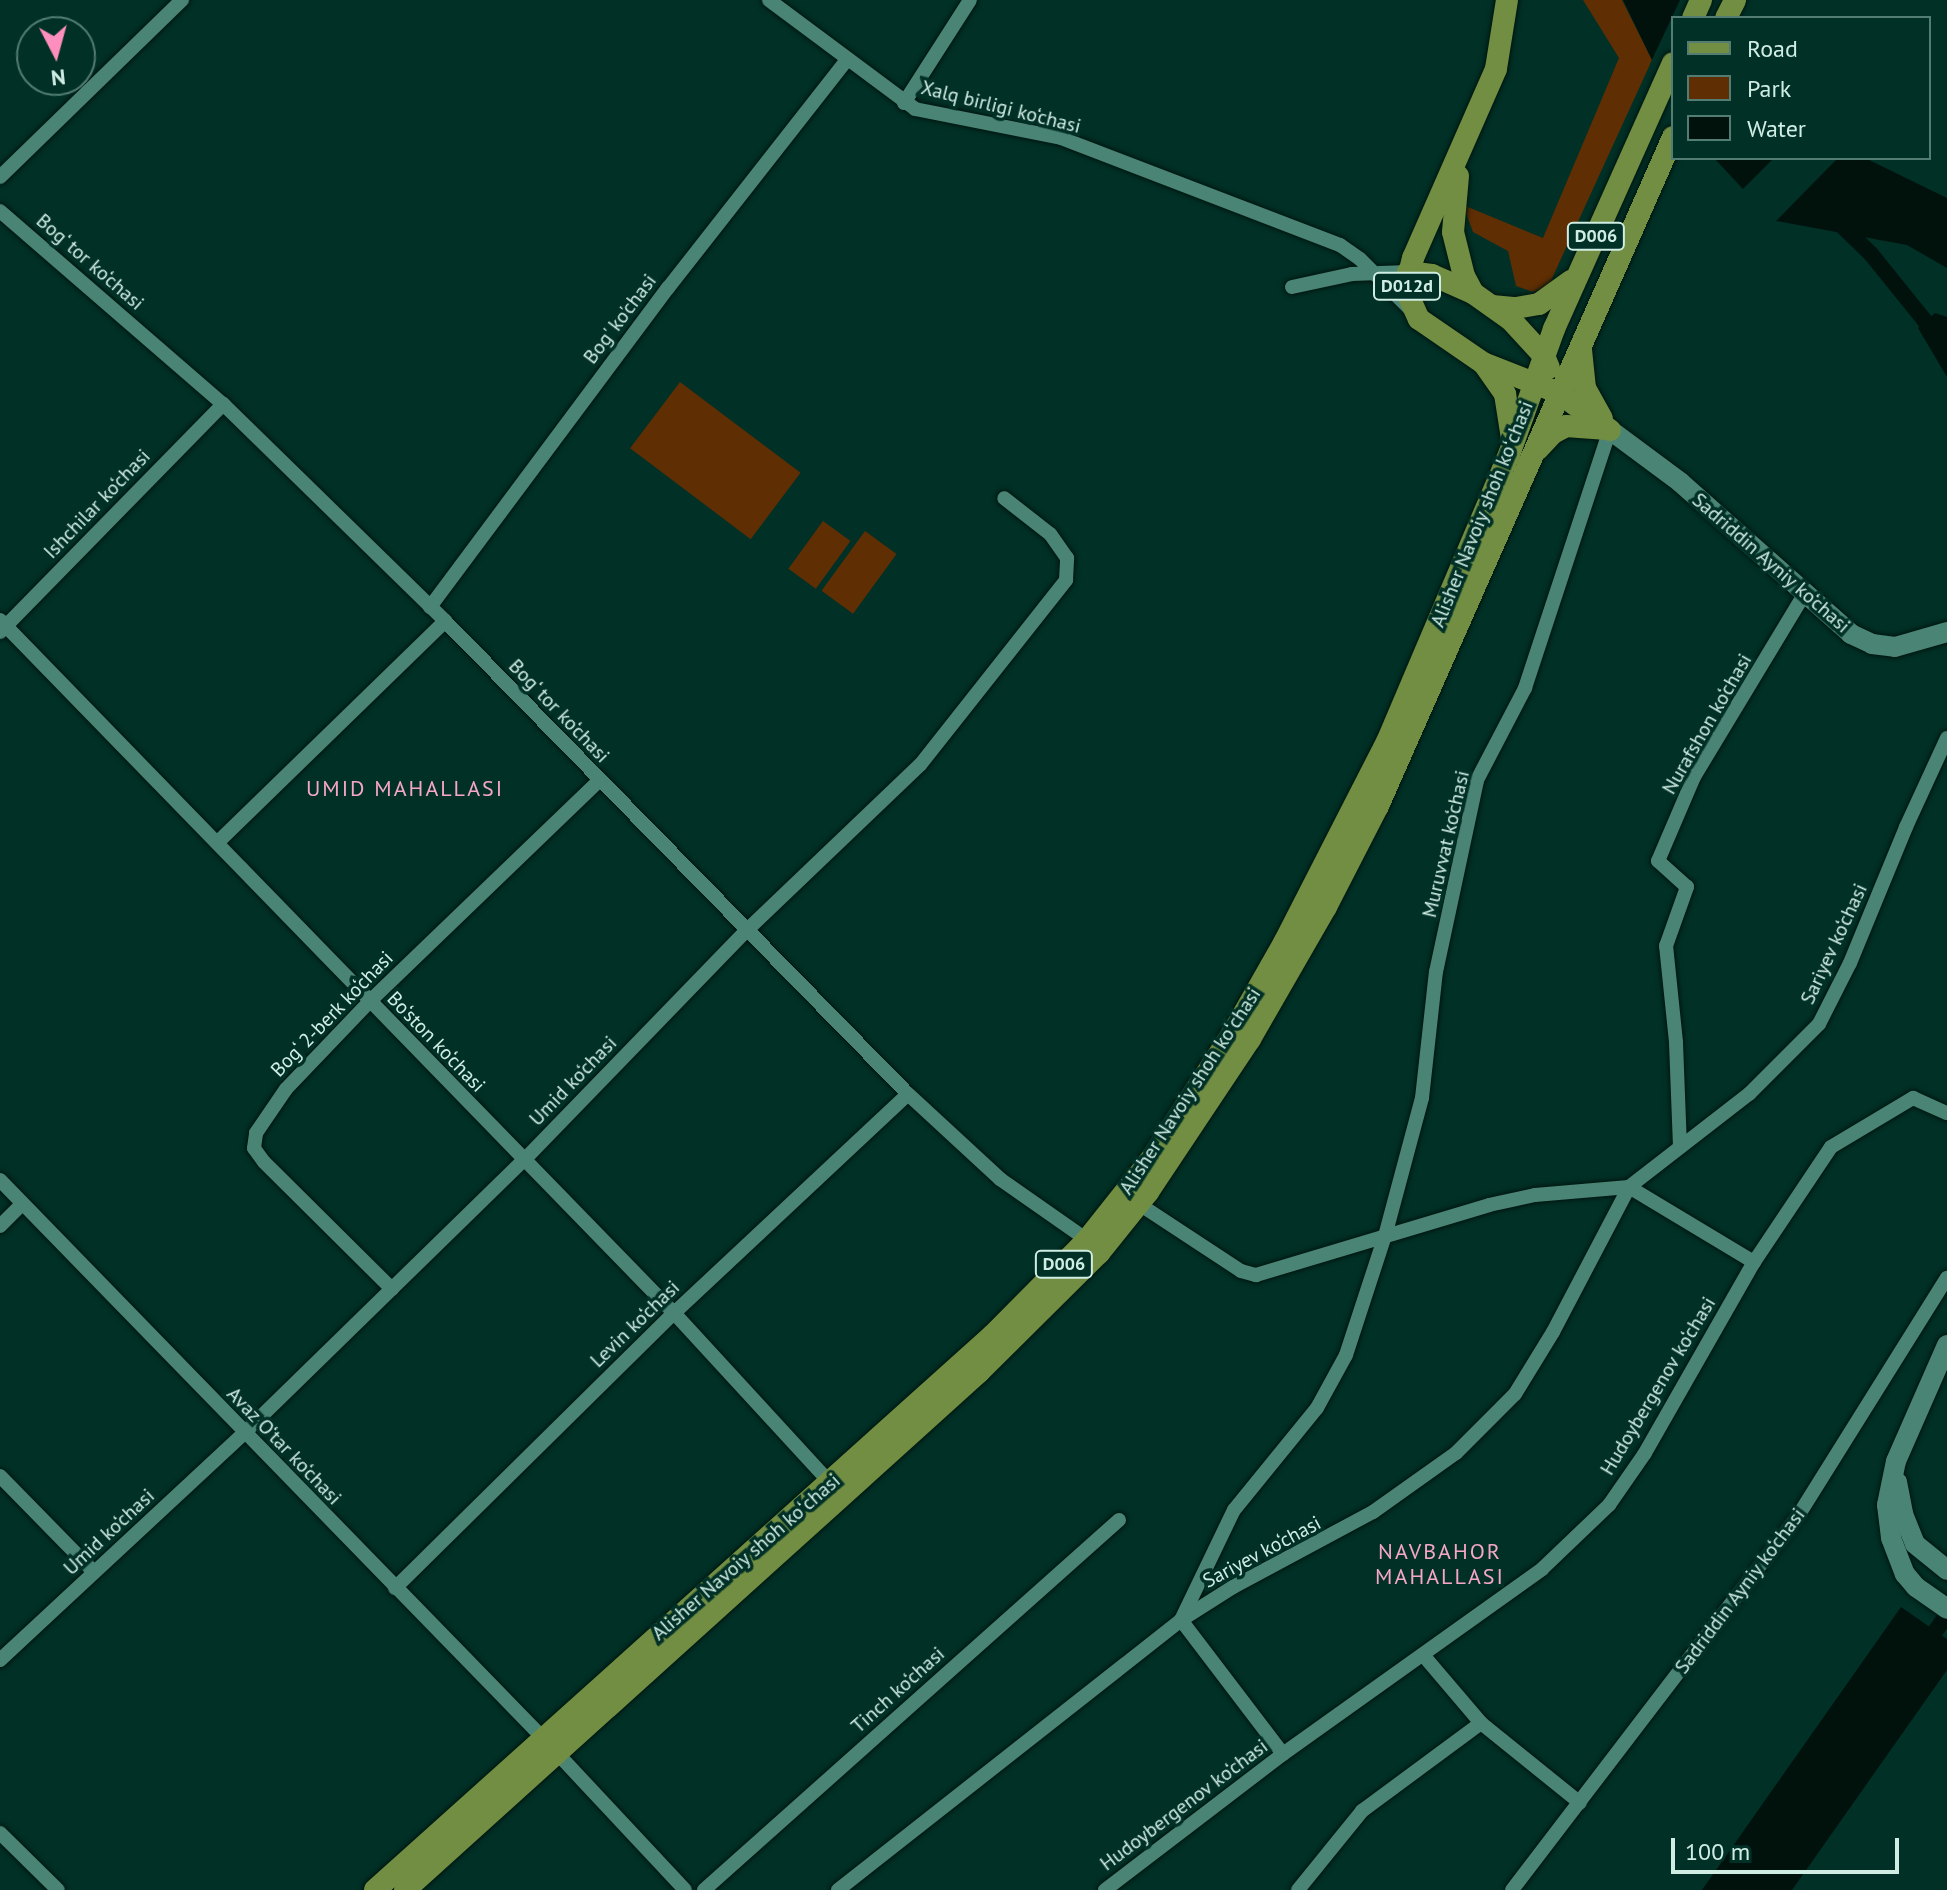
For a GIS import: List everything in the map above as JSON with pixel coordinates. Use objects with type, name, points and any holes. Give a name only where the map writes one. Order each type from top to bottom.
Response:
[{"type":"main road","name":"D012d","points":[[1483,363],[1419,319],[1409,297],[1408,272],[1496,69],[1507,0]]},
{"type":"main road","name":"Alisher Navoiy shoh koʻchasi","points":[[835,1489],[989,1363],[1088,1264],[1139,1204],[1250,1039],[1350,862],[1405,750],[1520,456],[1535,384],[1554,329],[1671,67]]},
{"type":"main road","name":"D012d","points":[[1465,144],[1453,203],[1453,232],[1461,268],[1473,293]]},
{"type":"main road","name":"Alisher Navoiy shoh koʻchasi","points":[[375,1890],[549,1745],[835,1489],[1087,1240],[1152,1158],[1235,1029],[1310,896],[1387,742],[1520,456],[1559,393],[1669,146]]},
{"type":"main road","points":[[1492,306],[1516,308],[1539,304],[1559,293],[1580,271]]},
{"type":"main road","name":"D012d","points":[[1408,272],[1432,275],[1473,293],[1511,320],[1544,356],[1559,393]]},
{"type":"main road","points":[[1483,363],[1507,365],[1519,358],[1522,344],[1511,320]]},
{"type":"main road","points":[[1554,329],[1582,341],[1585,388],[1610,429]]},
{"type":"main road","points":[[1483,363],[1559,393],[1610,429]]},
{"type":"main road","points":[[1483,363],[1499,383],[1509,406],[1520,456],[1566,426],[1610,429]]},
{"type":"main road","name":"Sadriddin Ayniy ko‘chasi","points":[[1610,429],[1680,482],[1840,627],[1872,644],[1906,645],[1947,632]]},
{"type":"main road","points":[[1947,1345],[1903,1443],[1889,1483],[1888,1521],[1901,1568],[1916,1587],[1947,1609]]},
{"type":"main road","points":[[1903,1443],[1897,1473],[1903,1514],[1915,1544],[1941,1566]]},
{"type":"main road","name":"Alisher Navoiy shoh koʻchasi","points":[[405,1890],[549,1745]]},
{"type":"street","points":[[0,177],[182,0]]},
{"type":"street","name":"Xalq birligi ko‘chasi","points":[[769,0],[915,109],[1061,138],[1340,245],[1375,273],[1419,319]]},
{"type":"street","points":[[904,103],[970,0]]},
{"type":"street","name":"Bog' ko'chasi","points":[[430,607],[668,288],[847,60]]},
{"type":"street","name":"Bog‘ tor ko‘chasi","points":[[0,211],[223,404],[445,621],[908,1094],[1000,1179],[1087,1240]]},
{"type":"street","points":[[1340,245],[1342,261],[1336,270],[1292,287],[1352,274],[1408,272]]},
{"type":"street","name":"Ishchilar ko‘chasi","points":[[2,626],[223,404]]},
{"type":"street","name":"Muruvvat ko‘chasi","points":[[1181,1620],[1234,1510],[1317,1408],[1346,1355],[1385,1236],[1422,1098],[1436,972],[1477,780],[1525,688],[1610,429]]},
{"type":"street","name":"Umid ko‘chasi","points":[[0,1660],[243,1434],[524,1160],[746,931],[920,765],[1066,580],[1067,558],[1050,534],[1004,498]]},
{"type":"street","name":"Nurafshon ko‘chasi","points":[[1680,1147],[1676,1042],[1666,946],[1687,887],[1658,861],[1694,777],[1804,595]]},
{"type":"street","points":[[218,842],[445,621]]},
{"type":"street","name":"Bo‘ston ko‘chasi","points":[[2,626],[218,842],[369,1002],[674,1313],[835,1489]]},
{"type":"street","name":"Sariyev ko‘chasi","points":[[846,1888],[1181,1620],[1233,1587],[1373,1512],[1456,1453],[1515,1394],[1553,1332],[1629,1187],[1749,1094],[1819,1024],[1850,963],[1906,827],[1947,738]]},
{"type":"street","name":"Bog‘ 2-berk ko‘chasi","points":[[392,1289],[264,1162],[254,1148],[256,1133],[286,1089],[369,1002],[599,781]]},
{"type":"street","name":"Levin ko‘chasi","points":[[395,1588],[674,1313],[908,1094]]},
{"type":"street","name":"Hudoybergenov ko‘chasi","points":[[1105,1890],[1283,1754],[1542,1569],[1609,1505],[1645,1453],[1754,1262],[1831,1147],[1913,1098],[1947,1113]]},
{"type":"street","name":"Avaz O‘tar ko‘chasi","points":[[0,1180],[243,1434],[549,1745]]},
{"type":"street","points":[[1139,1204],[1241,1271],[1256,1275],[1434,1219],[1535,1195],[1629,1187],[1754,1262]]},
{"type":"street","points":[[0,1226],[22,1204]]},
{"type":"street","name":"Sadriddin Ayniy ko‘chasi","points":[[1512,1890],[1798,1516],[1947,1278]]},
{"type":"street","points":[[0,1476],[94,1572]]},
{"type":"street","name":"Tinch ko‘chasi","points":[[704,1890],[1119,1520]]},
{"type":"street","points":[[1181,1620],[1283,1754]]},
{"type":"street","points":[[1424,1656],[1481,1723],[1580,1803]]},
{"type":"street","points":[[1298,1890],[1362,1811],[1481,1723]]},
{"type":"street","points":[[549,1745],[685,1890]]},
{"type":"street","points":[[0,1833],[58,1890]]},
{"type":"green space","points":[[1583,0],[1622,0],[1652,60],[1549,285],[1533,292],[1516,286],[1508,251],[1473,232],[1463,205],[1543,238],[1619,58]]},
{"type":"green space","points":[[680,382],[801,473],[751,539],[630,448]]},
{"type":"green space","points":[[823,521],[851,541],[816,589],[788,569]]},
{"type":"green space","points":[[865,531],[897,554],[853,614],[822,591]]},
{"type":"water","points":[[1623,0],[1711,0],[1671,16],[1671,89],[1652,60]]},
{"type":"water","points":[[1716,160],[1772,160],[1743,189]]},
{"type":"water","points":[[1836,160],[1869,160],[1947,198],[1947,268],[1907,245],[1776,221]]},
{"type":"water","points":[[1935,313],[1947,317],[1947,377],[1918,328]]},
{"type":"water","points":[[1901,1607],[1947,1639],[1947,1670],[1792,1890],[1702,1890]]},
{"type":"pier","points":[[1680,0],[1717,0],[1729,16],[1672,16]]},
{"type":"pier","points":[[1671,19],[1671,93],[1650,64]]},
{"type":"waterway","points":[[1838,222],[1871,254],[1925,321],[1947,342]]},
{"type":"waterway","points":[[1925,1646],[1947,1614]]},
{"type":"district","name":"UMID MAHALLASI","points":[[405,789]]},
{"type":"district","name":"NAVBAHOR MAHALLASI","points":[[1440,1564]]}]
